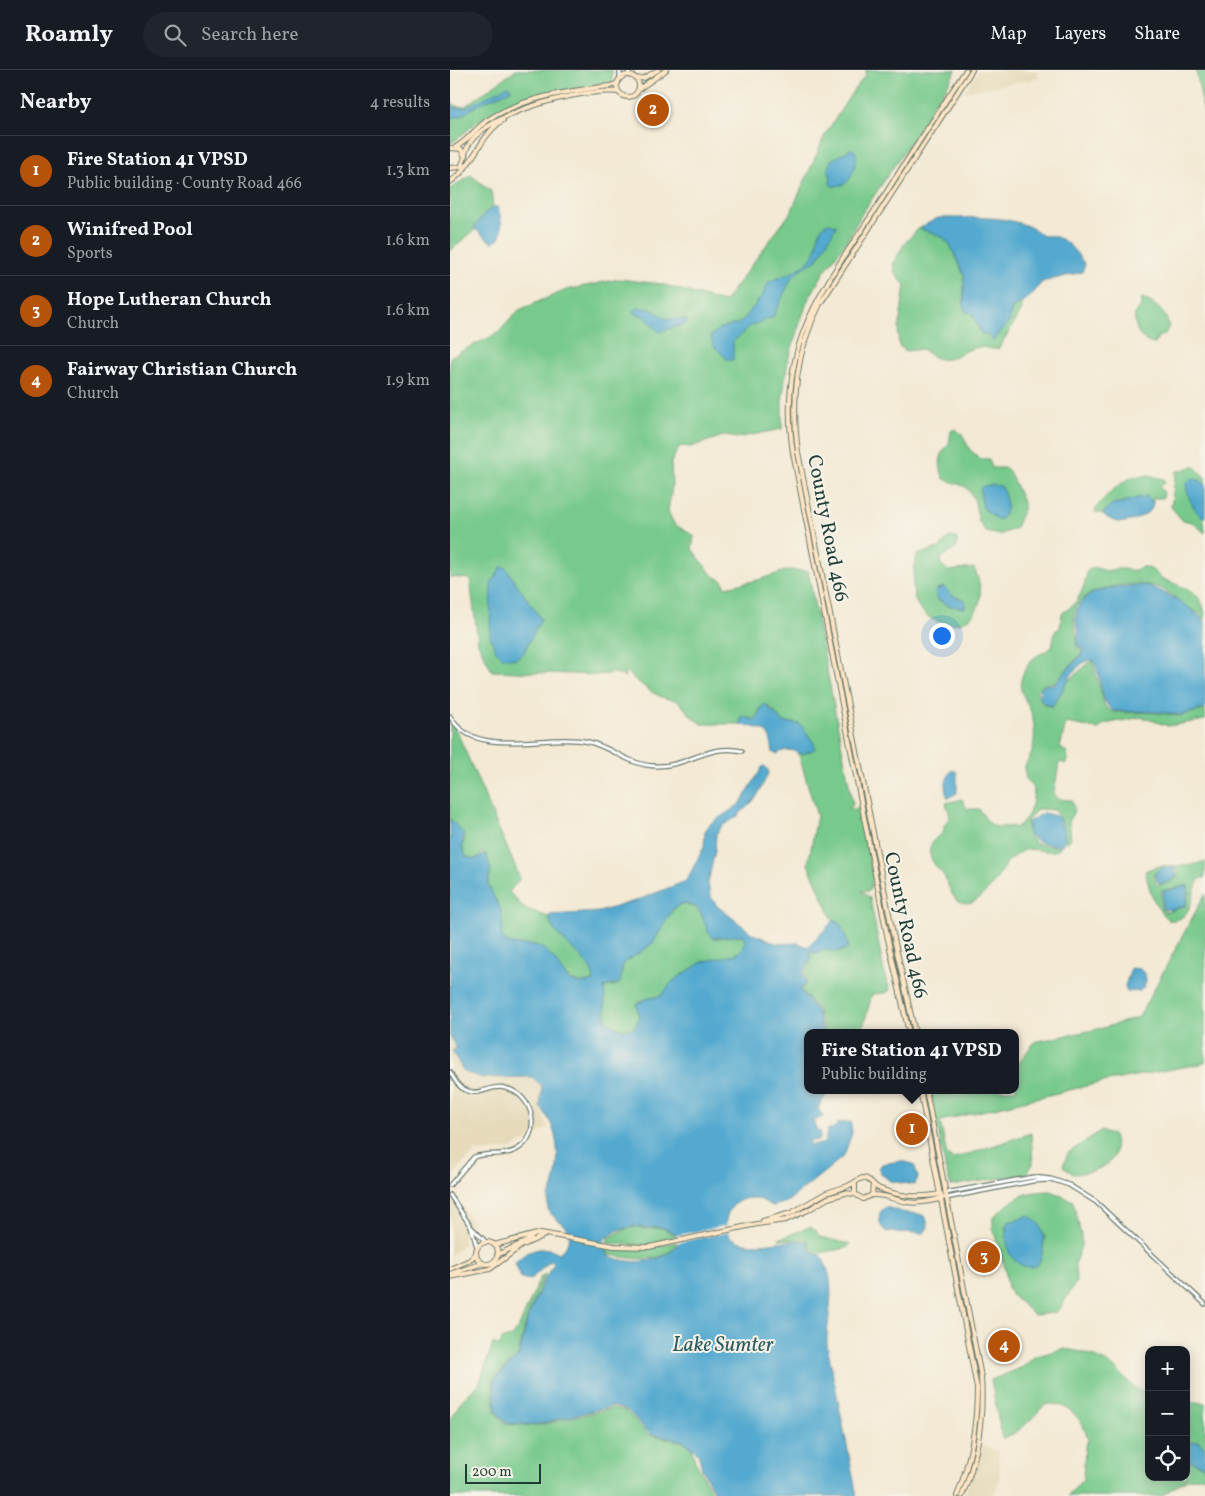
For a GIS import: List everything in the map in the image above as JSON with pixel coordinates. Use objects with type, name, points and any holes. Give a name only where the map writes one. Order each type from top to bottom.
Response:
[{"type":"main road","points":[[636,79],[644,78],[658,70]]},
{"type":"main road","points":[[451,169],[463,164],[467,147],[488,126],[512,114],[566,98],[619,92],[629,97],[638,91],[641,85],[666,70]]},
{"type":"main road","name":"County Road 466","points":[[908,1029],[887,935],[793,453],[788,416],[789,393],[796,351],[816,301],[966,70]]},
{"type":"main road","name":"County Road 466","points":[[914,1029],[893,934],[798,452],[794,400],[801,354],[820,304],[972,70]]},
{"type":"main road","points":[[450,148],[456,147],[487,120],[512,108],[552,95],[610,86],[630,76],[636,79],[639,84],[638,91]]},
{"type":"main road","points":[[619,81],[619,92]]},
{"type":"main road","points":[[450,182],[464,170],[490,130],[512,114]]},
{"type":"main road","points":[[456,147],[463,151],[465,157]]},
{"type":"main road","points":[[789,393],[794,400]]},
{"type":"main road","points":[[921,1094],[978,1359],[982,1390],[980,1439],[972,1471],[962,1496]]},
{"type":"main road","points":[[927,1094],[977,1388],[974,1436],[967,1469],[957,1496]]},
{"type":"main road","points":[[757,1224],[791,1213],[826,1193],[862,1178],[878,1187],[908,1197],[943,1196]]},
{"type":"main road","points":[[855,1182],[855,1194]]},
{"type":"main road","points":[[872,1182],[874,1188],[872,1195]]},
{"type":"main road","points":[[450,1269],[470,1260],[478,1247],[486,1242],[494,1245],[524,1236],[558,1235],[614,1246],[641,1248],[757,1224],[786,1220],[828,1198],[845,1193],[855,1194],[863,1199],[881,1194],[906,1202],[943,1196]]},
{"type":"main road","points":[[450,1275],[483,1262],[491,1262],[497,1255],[515,1245],[547,1234]]},
{"type":"main road","points":[[450,1275],[490,1269],[521,1246],[539,1237]]},
{"type":"main road","points":[[494,1245],[497,1255]]},
{"type":"main road","points":[[476,1253],[483,1262]]},
{"type":"street","points":[[619,81],[620,70]]},
{"type":"street","points":[[628,70],[630,76]]},
{"type":"street","points":[[450,716],[460,730],[479,739],[495,742],[545,739],[584,741],[601,746],[627,760],[648,766],[677,764],[715,750],[742,751]]},
{"type":"street","points":[[450,1072],[462,1088],[474,1093],[495,1087],[504,1087],[514,1092],[528,1107],[533,1126],[530,1136],[524,1145],[511,1152],[474,1157],[450,1185]]},
{"type":"street","points":[[943,1196],[1033,1181],[1054,1180],[1077,1189],[1090,1196],[1205,1304]]},
{"type":"street","points":[[450,1195],[471,1227],[486,1242]]},
{"type":"street","points":[[471,1227],[478,1247]]},
{"type":"shaded area","points":[[979,70],[1037,70],[1039,78],[964,92]]},
{"type":"shaded area","points":[[450,1036],[456,1048],[452,1051],[465,1071],[482,1078],[532,1077],[542,1086],[540,1107],[548,1128],[511,1149],[476,1152],[466,1160],[450,1180]]},
{"type":"shaded area","points":[[450,1188],[474,1223],[465,1229],[463,1245],[450,1255]]},
{"type":"shaded area","points":[[983,1444],[998,1452],[1000,1478],[993,1496],[965,1496]]},
{"type":"green space","points":[[516,70],[612,70],[612,83],[546,94],[513,103],[483,118],[450,144],[450,97],[455,105],[459,107],[465,106]]},
{"type":"green space","points":[[866,70],[956,70],[942,95],[861,215],[847,241],[824,272],[807,302],[788,360],[782,401],[782,429],[736,438],[726,435],[691,447],[680,446],[671,462],[672,487],[668,511],[674,524],[694,536],[692,549],[713,576],[722,580],[726,587],[758,580],[788,570],[808,571],[853,805],[848,808],[859,809],[873,878],[869,891],[861,891],[870,898],[884,972],[890,990],[886,993],[872,994],[864,1024],[860,1029],[824,1029],[818,1010],[801,990],[807,983],[805,972],[811,961],[810,951],[817,954],[824,949],[841,952],[848,945],[839,921],[833,921],[808,864],[817,816],[798,752],[802,754],[814,749],[814,743],[800,724],[783,722],[768,705],[761,707],[755,720],[742,716],[740,724],[702,724],[693,718],[677,700],[655,694],[624,670],[625,677],[617,673],[596,675],[492,671],[478,643],[470,579],[450,577],[450,357],[498,333],[519,310],[566,290],[619,279],[661,284],[724,302],[791,212],[825,135],[853,91],[865,76]]},
{"type":"green space","points":[[1196,70],[1205,70],[1205,119]]},
{"type":"green space","points":[[471,175],[491,191],[493,207],[475,224],[475,230],[450,251],[450,189]]},
{"type":"green space","points":[[919,228],[944,238],[950,245],[964,275],[964,308],[972,313],[979,330],[988,335],[993,341],[1006,326],[1012,309],[1021,302],[1022,310],[999,348],[980,347],[952,358],[939,359],[922,349],[906,351],[899,346],[898,334],[905,285],[895,274],[893,264],[904,244]]},
{"type":"green space","points":[[1142,298],[1160,309],[1168,322],[1169,327],[1165,334],[1158,337],[1155,344],[1145,341],[1136,328],[1135,312],[1140,308]]},
{"type":"green space","points":[[955,429],[962,434],[970,450],[981,459],[989,459],[992,468],[1006,468],[1009,471],[1023,502],[1023,510],[1016,528],[999,535],[986,532],[979,522],[974,498],[966,487],[944,479],[940,460],[949,444],[951,431]],"holes":[[[1003,488],[1006,509],[1001,519],[997,519],[983,508],[980,493]]]},
{"type":"green space","points":[[1194,466],[1205,477],[1205,485],[1200,480],[1205,533],[1192,522],[1182,520],[1171,507],[1176,472]]},
{"type":"green space","points":[[1148,475],[1164,479],[1165,483],[1159,486],[1164,493],[1163,498],[1153,498],[1153,503],[1147,496],[1142,497],[1112,504],[1103,514],[1095,512],[1110,492],[1123,482],[1132,477]]},
{"type":"green space","points":[[949,537],[957,538],[957,548],[942,557],[940,563],[948,571],[974,568],[980,588],[979,604],[973,615],[962,622],[950,624],[937,621],[926,615],[915,599],[913,580],[917,555],[941,547]],"holes":[[[944,587],[953,596],[965,600],[965,608],[949,606],[937,599],[937,589]]]},
{"type":"green space","points":[[1094,567],[1107,570],[1149,568],[1165,580],[1187,589],[1198,597],[1202,603],[1205,620],[1200,614],[1167,592],[1150,585],[1120,585],[1088,595],[1077,605],[1074,622],[1077,637],[1076,646],[1077,648],[1082,648],[1082,653],[1055,682],[1044,684],[1037,690],[1043,704],[1053,707],[1067,682],[1092,660],[1105,706],[1112,712],[1158,713],[1179,716],[1205,710],[1205,720],[1168,726],[1142,717],[1104,724],[1099,729],[1066,723],[1060,748],[1067,752],[1068,758],[1065,764],[1059,763],[1054,792],[1057,799],[1071,800],[1073,803],[1074,811],[1069,820],[1071,839],[1066,843],[1063,824],[1055,810],[1037,809],[1027,821],[1028,836],[1037,844],[1060,847],[1058,850],[1029,849],[1021,852],[1007,862],[993,884],[980,898],[967,904],[960,902],[951,893],[944,876],[933,862],[930,853],[931,844],[943,833],[944,826],[950,816],[946,803],[962,799],[967,809],[979,809],[986,820],[996,827],[1013,826],[1015,828],[1027,817],[1033,801],[1034,790],[1026,779],[1024,768],[1031,755],[1034,742],[1034,723],[1022,693],[1021,680],[1032,659],[1052,647],[1055,631],[1060,628],[1062,613],[1068,610],[1076,601],[1082,590],[1087,571]]},
{"type":"green space","points":[[450,721],[458,734],[520,878],[509,892],[524,908],[549,917],[557,934],[588,964],[594,981],[582,983],[574,981],[563,972],[553,958],[537,946],[509,944],[502,936],[499,907],[488,887],[490,872],[483,853],[475,859],[466,857],[462,847],[465,838],[450,819]]},
{"type":"green space","points":[[1205,861],[1205,878],[1200,878],[1190,906],[1183,917],[1176,920],[1168,920],[1156,904],[1150,891],[1145,871],[1160,866],[1197,864]],"holes":[[[1165,866],[1174,867],[1178,871],[1178,876],[1171,882],[1159,885],[1155,882],[1154,873]],[[1188,885],[1189,891],[1186,906],[1167,912],[1161,910],[1161,891]]]},
{"type":"green space","points":[[1205,894],[1205,1063],[1103,1082],[940,1121],[947,1155],[953,1159],[1031,1133],[1033,1164],[1027,1174],[951,1186],[946,1171],[931,1094],[1019,1094],[1019,1063],[1034,1042],[1103,1028],[1139,1017]]},
{"type":"green space","points":[[681,904],[689,905],[699,911],[714,939],[733,935],[745,936],[744,947],[736,954],[709,960],[692,968],[661,996],[636,1004],[640,1017],[635,1028],[623,1029],[606,1021],[604,987],[617,985],[621,977],[623,964],[653,942],[668,915]]},
{"type":"green space","points":[[1100,1131],[1112,1134],[1115,1144],[1115,1152],[1107,1164],[1092,1171],[1073,1174],[1063,1166],[1068,1153]]},
{"type":"green space","points":[[1051,1191],[1073,1201],[1081,1235],[1081,1246],[1075,1263],[1076,1282],[1060,1309],[1054,1313],[1034,1315],[1012,1295],[1008,1288],[1004,1264],[993,1229],[993,1217],[1019,1197]],"holes":[[[1021,1219],[1045,1236],[1040,1261],[1008,1248],[1005,1227],[1008,1222]]]},
{"type":"green space","points":[[810,1227],[820,1237],[850,1244],[847,1248],[820,1253],[811,1251],[808,1240],[779,1239]]},
{"type":"green space","points":[[628,1228],[646,1229],[662,1228],[676,1235],[677,1239],[649,1246],[607,1243],[608,1238]]},
{"type":"green space","points":[[677,1242],[672,1250],[665,1255],[646,1259],[626,1258],[608,1254],[606,1246],[642,1248]]},
{"type":"green space","points":[[545,1274],[527,1317],[518,1356],[493,1380],[495,1411],[505,1424],[536,1426],[613,1408],[627,1412],[649,1435],[684,1442],[692,1449],[695,1461],[714,1496],[450,1496],[450,1421],[461,1401],[479,1384],[493,1343],[499,1346],[503,1339],[511,1337],[518,1329],[540,1278]]},
{"type":"green space","points":[[1062,1349],[1088,1354],[1111,1365],[1135,1387],[1145,1392],[1145,1481],[1184,1481],[1161,1496],[1068,1496],[1083,1479],[1085,1446],[1088,1440],[1083,1426],[1073,1413],[1060,1405],[1045,1405],[1021,1429],[1002,1438],[991,1380],[1023,1367],[1034,1357]]},
{"type":"green space","points":[[1190,1401],[1205,1403],[1205,1450],[1197,1441],[1190,1442]]},
{"type":"green space","points":[[1190,1461],[1205,1467],[1205,1476],[1190,1478]]},
{"type":"water","points":[[508,86],[511,90],[479,104],[461,116],[450,118],[450,100],[455,108],[464,108]]},
{"type":"water","points":[[851,149],[857,155],[849,181],[839,186],[832,186],[830,184],[831,178],[828,168],[831,160]]},
{"type":"water","points":[[493,207],[497,207],[499,211],[501,228],[499,239],[492,243],[474,228],[485,213]]},
{"type":"water","points":[[938,218],[994,218],[1021,223],[1043,236],[1057,237],[1062,240],[1073,248],[1085,265],[1082,272],[1042,282],[1031,296],[1011,309],[1009,323],[993,341],[988,335],[982,334],[972,313],[966,312],[964,308],[964,275],[950,245],[944,238],[919,228]]},
{"type":"water","points":[[829,223],[836,225],[836,227],[817,260],[801,269],[791,279],[773,317],[749,327],[733,342],[733,360],[728,360],[713,345],[711,336],[720,328],[737,324],[743,320],[762,296],[769,282],[793,272],[810,260],[815,252],[822,228]]},
{"type":"water","points":[[639,308],[651,309],[667,319],[686,319],[689,323],[659,332],[645,317],[635,313],[634,310]]},
{"type":"water","points":[[1191,479],[1200,480],[1205,485],[1205,518],[1194,508],[1188,493],[1186,483]]},
{"type":"water","points":[[983,486],[1001,486],[1006,498],[1006,511],[1001,519],[997,519],[983,508],[980,489]]},
{"type":"water","points":[[1147,496],[1153,503],[1151,510],[1133,520],[1127,522],[1115,521],[1103,514],[1112,504]]},
{"type":"water","points":[[501,567],[505,567],[541,619],[523,654],[515,659],[502,657],[496,651],[490,637],[491,584]]},
{"type":"water","points":[[1145,585],[1177,600],[1205,622],[1205,709],[1179,715],[1159,712],[1113,711],[1108,706],[1102,693],[1098,672],[1092,659],[1085,662],[1073,673],[1052,706],[1044,703],[1039,696],[1040,688],[1045,685],[1054,684],[1083,653],[1083,647],[1078,647],[1077,645],[1076,617],[1079,606],[1085,598],[1095,592],[1107,589]]},
{"type":"water","points":[[944,587],[953,596],[965,600],[965,608],[949,606],[937,599],[935,591]]},
{"type":"water","points":[[765,704],[783,722],[800,724],[814,743],[815,749],[802,754],[790,750],[777,754],[773,753],[768,734],[755,727],[740,724],[742,716],[755,720]]},
{"type":"water","name":"Lake Sumter","points":[[763,766],[766,767],[769,772],[756,798],[738,816],[722,826],[716,834],[715,851],[708,883],[710,895],[717,906],[753,934],[779,944],[798,943],[808,947],[833,921],[839,921],[848,943],[847,949],[836,952],[824,949],[816,955],[814,951],[810,951],[811,959],[803,972],[806,983],[800,990],[817,1011],[822,1029],[804,1029],[804,1094],[826,1094],[818,1108],[823,1117],[815,1120],[816,1130],[820,1131],[820,1140],[810,1141],[808,1145],[822,1144],[825,1141],[827,1130],[836,1127],[838,1123],[851,1122],[852,1133],[844,1156],[787,1202],[773,1206],[754,1198],[738,1202],[729,1212],[726,1224],[730,1237],[748,1243],[808,1242],[810,1252],[820,1255],[826,1265],[831,1287],[827,1345],[857,1496],[716,1496],[702,1469],[698,1453],[684,1441],[650,1434],[628,1411],[613,1406],[535,1425],[506,1423],[496,1411],[494,1380],[519,1356],[528,1317],[545,1278],[554,1264],[552,1261],[549,1262],[530,1280],[521,1278],[515,1263],[519,1258],[536,1250],[548,1249],[559,1253],[567,1245],[570,1234],[548,1209],[548,1199],[556,1173],[557,1153],[551,1123],[540,1107],[542,1086],[532,1077],[482,1078],[464,1072],[452,1051],[456,1048],[450,1036],[450,819],[464,834],[462,847],[466,857],[475,859],[486,854],[491,868],[488,885],[501,910],[503,931],[501,934],[506,942],[533,945],[545,950],[570,981],[581,984],[594,981],[592,972],[586,963],[554,930],[550,922],[550,915],[599,912],[638,900],[686,881],[704,847],[705,831],[710,824],[740,804]],"holes":[[[681,904],[690,905],[700,911],[712,938],[744,935],[746,939],[744,947],[737,954],[702,962],[673,981],[661,996],[645,999],[636,1005],[640,1017],[634,1028],[623,1029],[606,1021],[604,987],[620,983],[623,964],[653,943],[673,909]],[[636,1226],[646,1228],[662,1227],[678,1235],[679,1242],[673,1250],[665,1255],[645,1261],[634,1262],[614,1258],[606,1254],[604,1239],[619,1230]]]},
{"type":"water","points":[[952,770],[957,772],[957,793],[948,798],[946,795],[946,784]]},
{"type":"water","points":[[1043,813],[1057,816],[1059,819],[1064,836],[1061,846],[1038,842],[1029,835],[1028,822]]},
{"type":"water","points":[[1161,868],[1174,868],[1177,876],[1171,881],[1160,884],[1155,873]]},
{"type":"water","points":[[1188,886],[1186,905],[1172,910],[1162,909],[1163,891]]},
{"type":"water","points":[[1131,968],[1140,969],[1146,977],[1146,983],[1140,991],[1127,992],[1125,986]]},
{"type":"water","points":[[901,1161],[914,1164],[918,1178],[914,1185],[890,1181],[880,1173],[879,1168],[882,1164]]},
{"type":"water","points":[[886,1207],[904,1213],[922,1215],[926,1219],[928,1227],[924,1233],[887,1232],[879,1220],[881,1211]]},
{"type":"water","points":[[1026,1215],[1036,1221],[1042,1229],[1044,1238],[1038,1264],[1029,1267],[1015,1261],[1009,1253],[1006,1235],[1008,1222],[1021,1219]]},
{"type":"water","points":[[1199,1441],[1205,1450],[1205,1467],[1190,1461],[1190,1442]]},
{"type":"pier","points":[[728,1225],[729,1232],[676,1243],[677,1238],[674,1236]]},
{"type":"place","name":"Winifred Pool","points":[[653,110]]},
{"type":"place","name":"Fire Station 41 VPSD","points":[[912,1129]]},
{"type":"place","name":"Hope Lutheran Church","points":[[984,1257]]},
{"type":"place","name":"Fairway Christian Church","points":[[1004,1346]]}]
